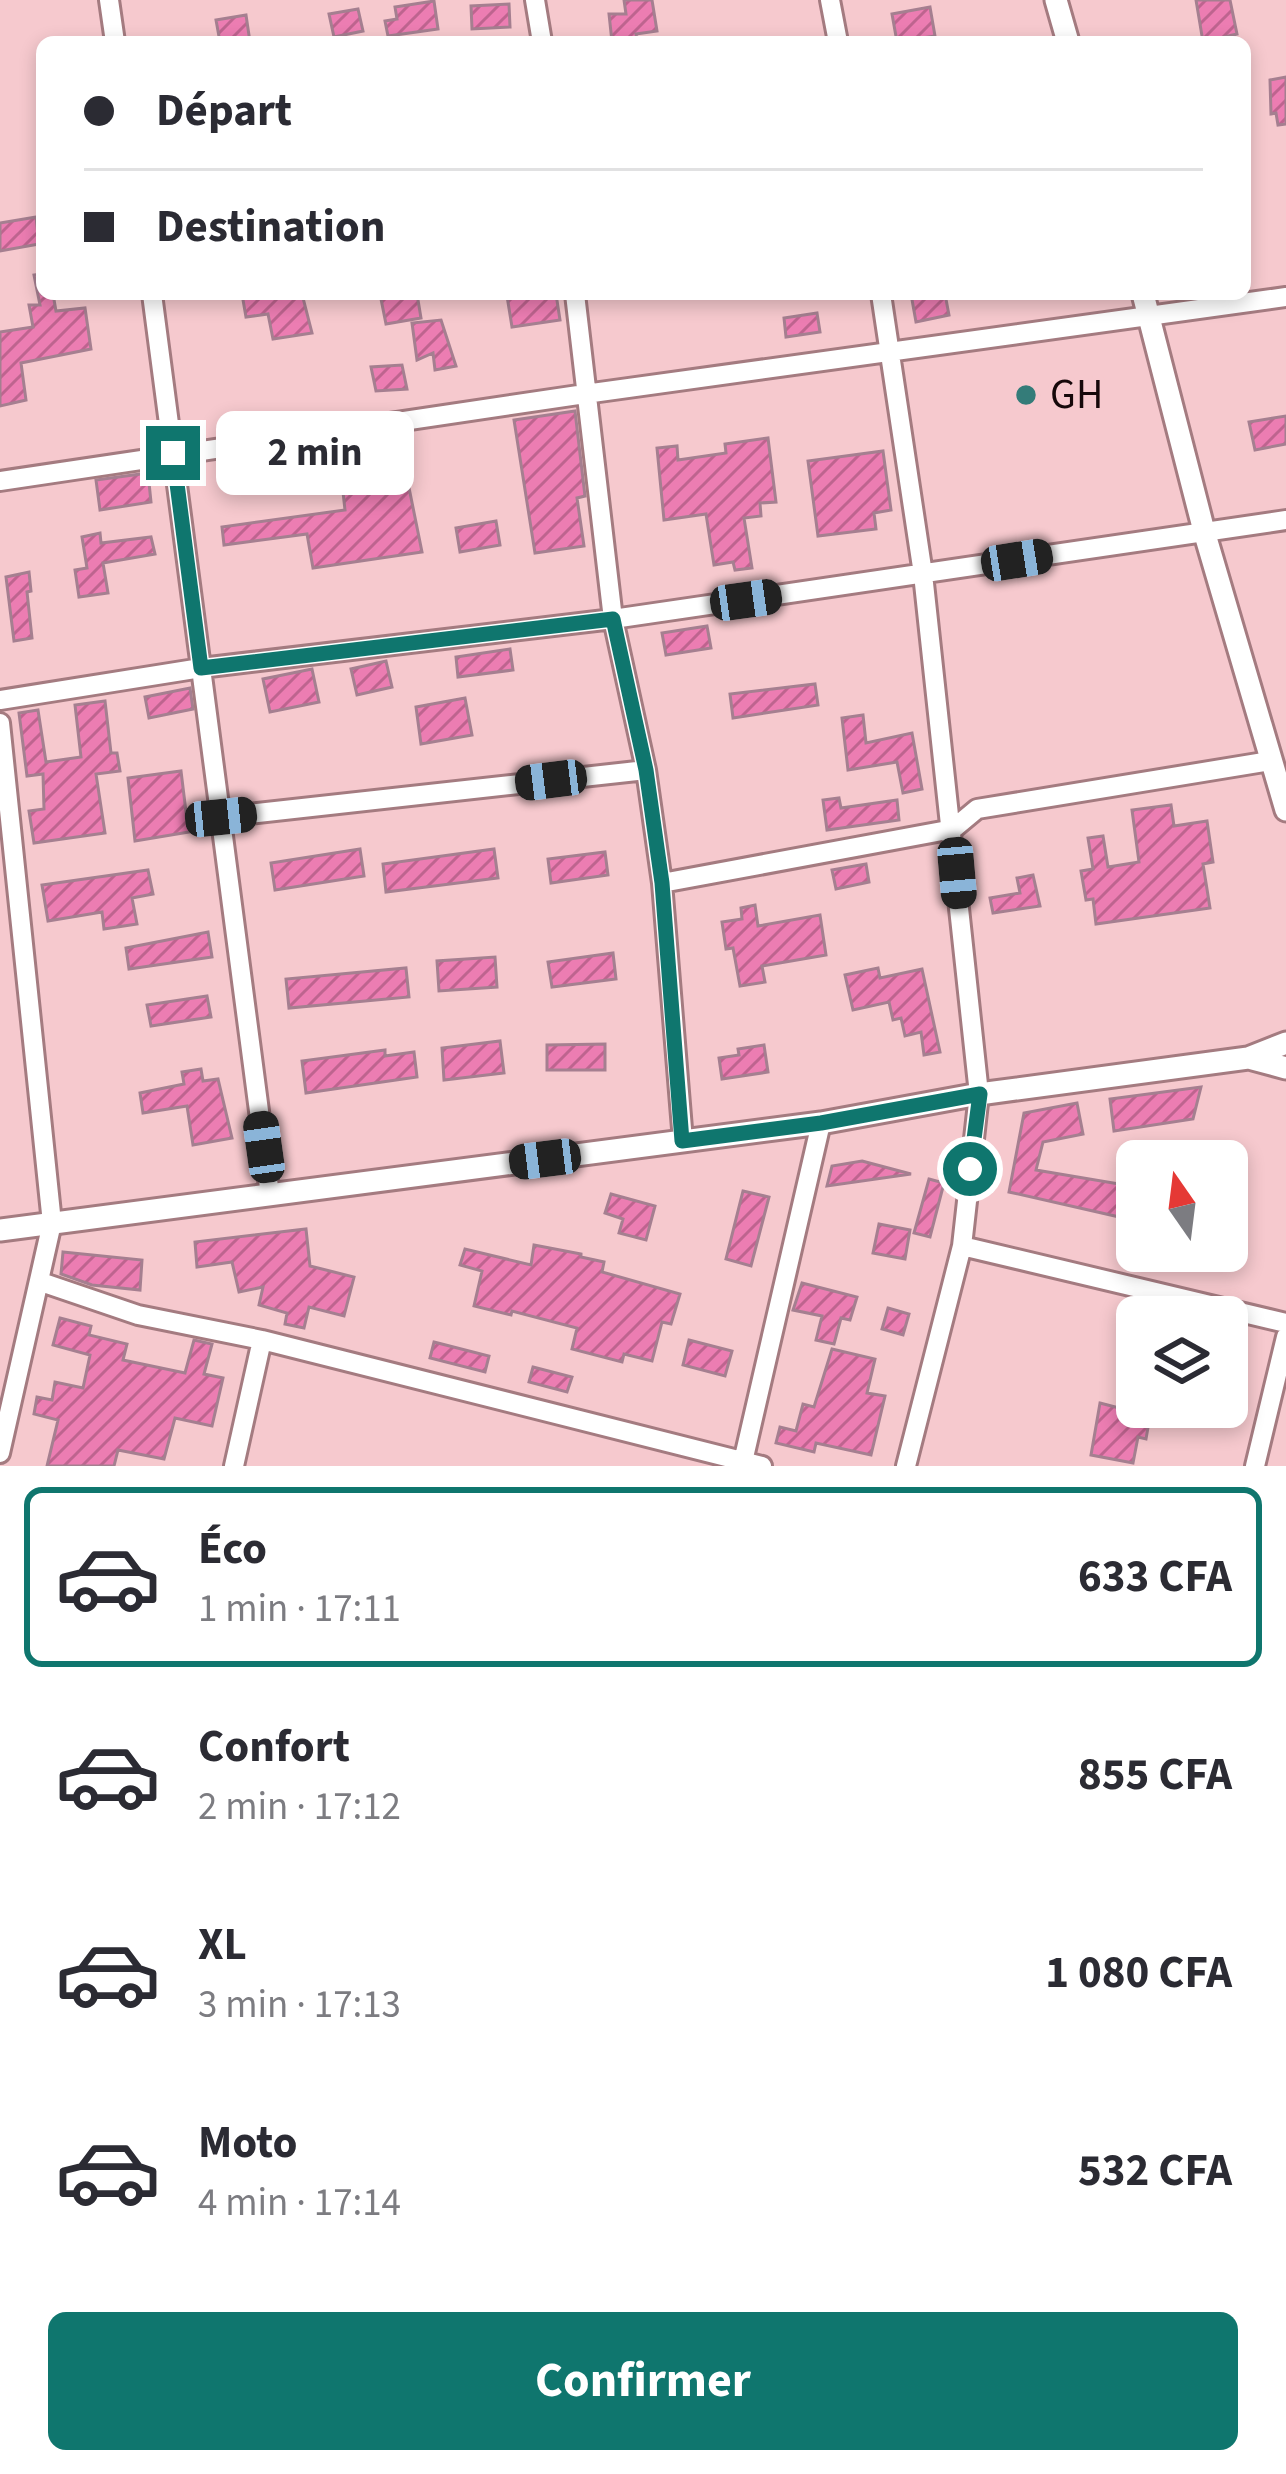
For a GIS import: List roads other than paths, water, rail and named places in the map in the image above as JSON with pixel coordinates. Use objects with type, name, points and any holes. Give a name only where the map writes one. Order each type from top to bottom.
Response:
[{"type":"street","points":[[109,0],[114,36]]},
{"type":"street","points":[[535,0],[541,36]]},
{"type":"street","points":[[830,0],[837,36]]},
{"type":"street","points":[[1056,0],[1066,36]]},
{"type":"street","points":[[1251,300],[1286,298]]},
{"type":"street","points":[[153,300],[270,1195]]},
{"type":"street","points":[[576,300],[613,619],[646,770],[662,883],[682,1141]]},
{"type":"street","points":[[882,300],[923,574],[980,1094],[962,1246],[906,1466]]},
{"type":"street","points":[[0,481],[585,394],[892,354],[1146,304],[1239,300]]},
{"type":"street","points":[[1146,304],[1204,530],[1286,810]]},
{"type":"street","points":[[0,700],[201,668],[613,619],[1286,520]]},
{"type":"street","points":[[0,723],[52,1223],[0,1453]]},
{"type":"street","points":[[662,883],[953,829],[977,809],[1270,761]]},
{"type":"street","points":[[221,817],[646,770]]},
{"type":"street","points":[[0,970],[24,967]]},
{"type":"street","points":[[0,1230],[821,1123],[980,1094],[1249,1058],[1286,1043]]},
{"type":"street","points":[[1249,1058],[1286,1068]]},
{"type":"street","points":[[41,1282],[138,1315],[262,1340],[749,1465],[821,1123]]},
{"type":"street","points":[[962,1246],[1286,1323]]},
{"type":"street","points":[[1255,1466],[1286,1337]]},
{"type":"street","points":[[234,1466],[262,1340]]},
{"type":"place","name":"GH","points":[[1026,395]]}]
